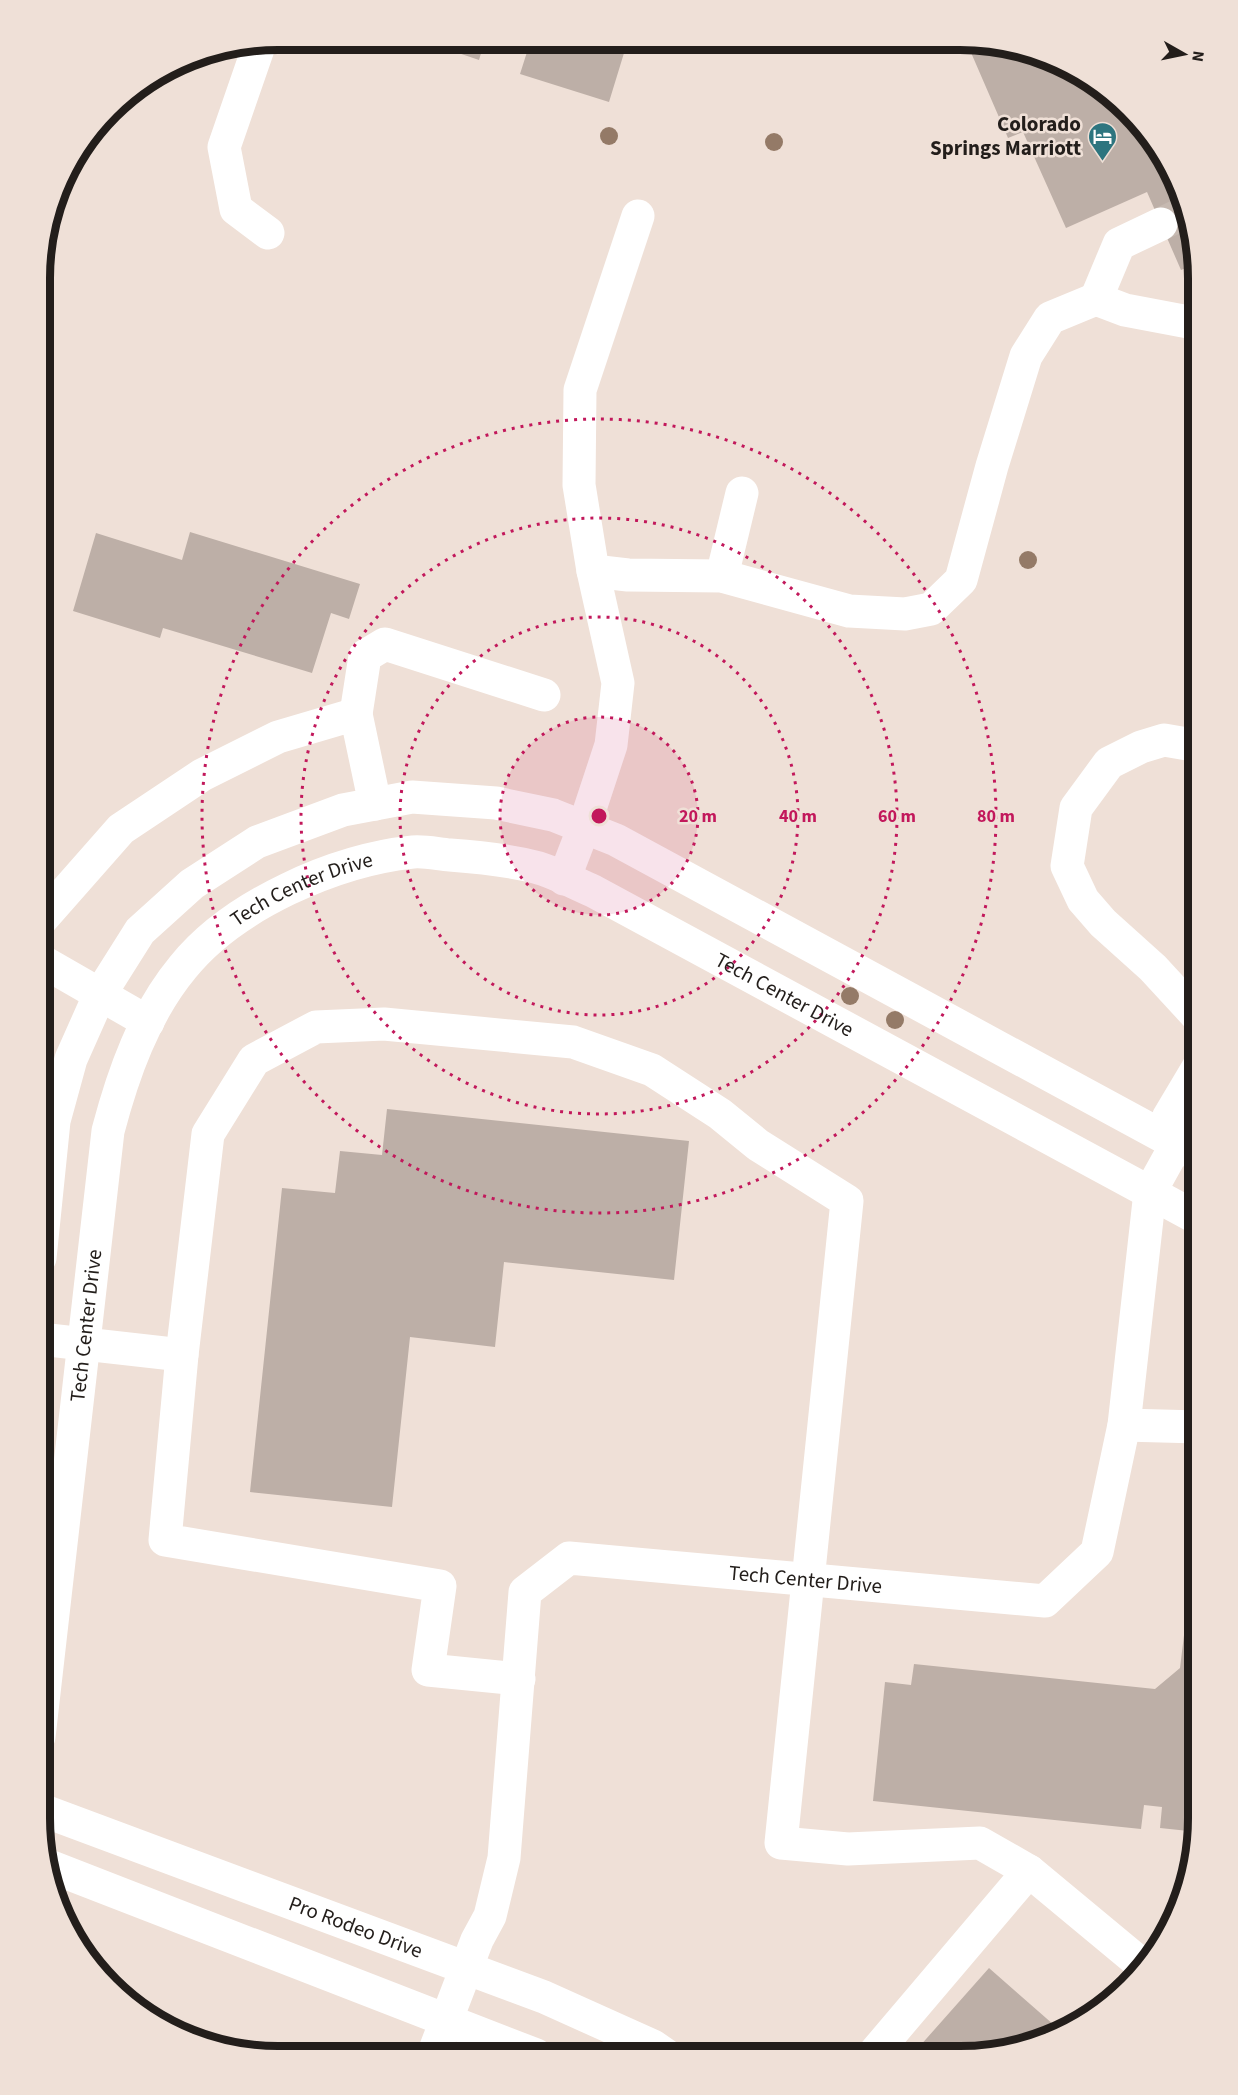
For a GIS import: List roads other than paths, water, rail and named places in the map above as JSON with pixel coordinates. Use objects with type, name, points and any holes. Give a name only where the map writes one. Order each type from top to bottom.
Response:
[{"type":"street","points":[[257,50],[224,147],[236,209],[268,233]]},
{"type":"street","points":[[564,879],[612,745],[618,683],[593,571],[579,485],[580,390],[638,216]]},
{"type":"street","points":[[1096,299],[1119,244],[1161,224]]},
{"type":"street","points":[[593,571],[628,575],[722,576],[849,611],[905,614],[931,609],[961,580],[992,466],[1026,356],[1050,318],[1096,299],[1125,310],[1188,322]]},
{"type":"street","points":[[722,576],[742,493]]},
{"type":"street","points":[[375,804],[356,714],[365,657],[385,644],[544,695]]},
{"type":"street","points":[[50,910],[121,829],[202,775],[278,737],[356,714]]},
{"type":"street","points":[[1188,744],[1164,740],[1109,763],[1076,808],[1067,866],[1083,900],[1103,923],[1153,968],[1188,1006]]},
{"type":"street","points":[[50,1159],[54,1120],[70,1059],[99,996],[140,932],[192,884],[257,842],[343,810],[412,796],[496,803],[553,814],[616,840],[1188,1143]]},
{"type":"street","name":"Tech Center Drive","points":[[50,1641],[108,1131],[122,1078],[148,1022],[183,967],[225,928],[282,891],[358,863],[415,852],[488,857],[537,867],[593,891],[1188,1213]]},
{"type":"street","points":[[50,966],[148,1022]]},
{"type":"street","points":[[519,1679],[428,1670],[440,1586],[165,1540],[182,1355],[208,1134],[254,1060],[316,1027],[384,1024],[573,1042],[652,1070],[720,1114],[758,1145],[847,1201],[782,1843],[848,1850],[980,1843],[1029,1871],[1138,1960]]},
{"type":"street","points":[[1188,1084],[1167,1118],[1188,1143]]},
{"type":"street","points":[[1150,1192],[1188,1145]]},
{"type":"street","name":"Tech Center Drive","points":[[437,2046],[466,1968],[490,1916],[504,1858],[525,1592],[569,1558],[1045,1601],[1097,1552],[1124,1425],[1150,1192]]},
{"type":"street","points":[[50,1340],[182,1355]]},
{"type":"street","points":[[1124,1425],[1188,1426]]},
{"type":"street","name":"Pro Rodeo Drive","points":[[50,1813],[544,1997],[653,2046]]},
{"type":"street","points":[[55,1868],[513,2046]]},
{"type":"street","points":[[881,2046],[1029,1871]]},
{"type":"tunnel","points":[[1161,224],[1180,215]]},
{"type":"place","name":"Colorado Springs Marriott","points":[[1102,162]]}]
